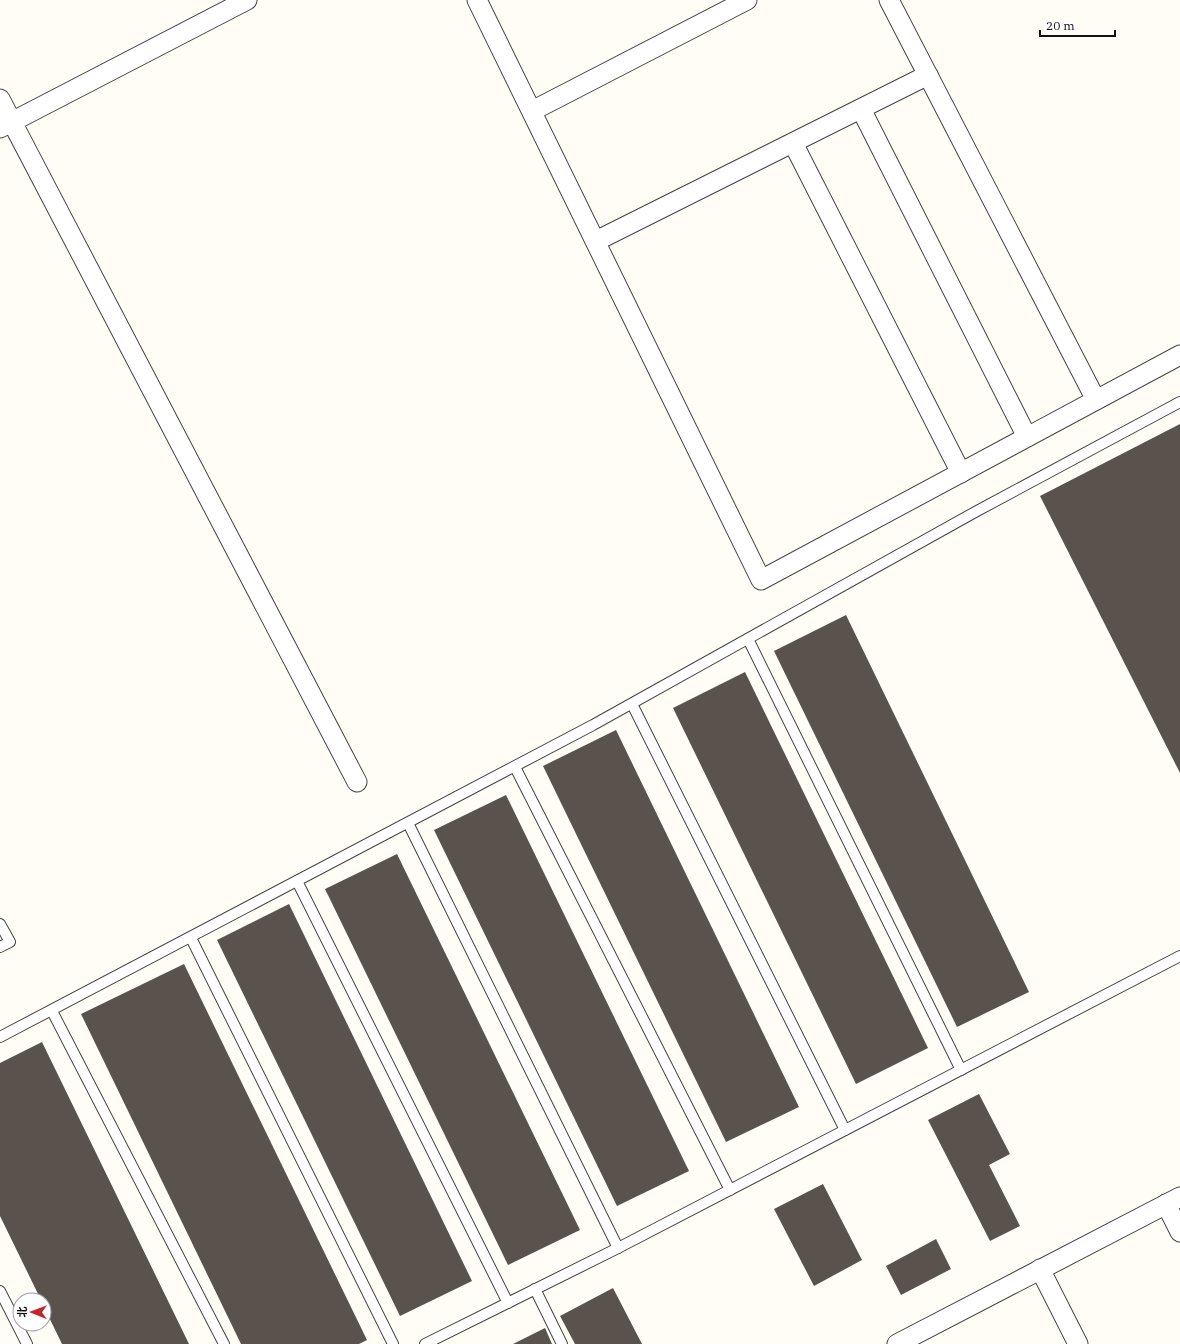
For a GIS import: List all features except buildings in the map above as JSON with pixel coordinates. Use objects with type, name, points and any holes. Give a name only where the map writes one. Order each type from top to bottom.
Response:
[{"type":"street","points":[[6,125],[247,0]]},
{"type":"street","points":[[477,0],[761,580],[1180,355]]},
{"type":"street","points":[[532,111],[747,0]]},
{"type":"street","points":[[889,0],[1096,400]]},
{"type":"street","points":[[596,241],[928,75]]},
{"type":"street","points":[[0,99],[6,125],[357,782]]},
{"type":"street","points":[[861,108],[1027,437]]},
{"type":"street","points":[[793,143],[961,473]]},
{"type":"street","points":[[905,1342],[1040,1269],[1173,1200],[1180,1232]]},
{"type":"street","points":[[1040,1269],[1078,1344]]},
{"type":"lane","points":[[0,1037],[191,938],[632,704],[977,511],[1180,402]]},
{"type":"lane","points":[[748,639],[961,1070]]},
{"type":"lane","points":[[632,704],[845,1130]]},
{"type":"lane","points":[[515,766],[730,1190]]},
{"type":"lane","points":[[408,823],[618,1248]]},
{"type":"lane","points":[[297,881],[508,1303]]},
{"type":"lane","points":[[0,924],[10,942],[0,947]]},
{"type":"lane","points":[[191,938],[393,1344]]},
{"type":"lane","points":[[425,1344],[618,1248],[1180,956]]},
{"type":"lane","points":[[52,1011],[224,1344]]},
{"type":"lane","points":[[535,1289],[562,1344]]},
{"type":"lane","points":[[0,1291],[27,1344]]}]
